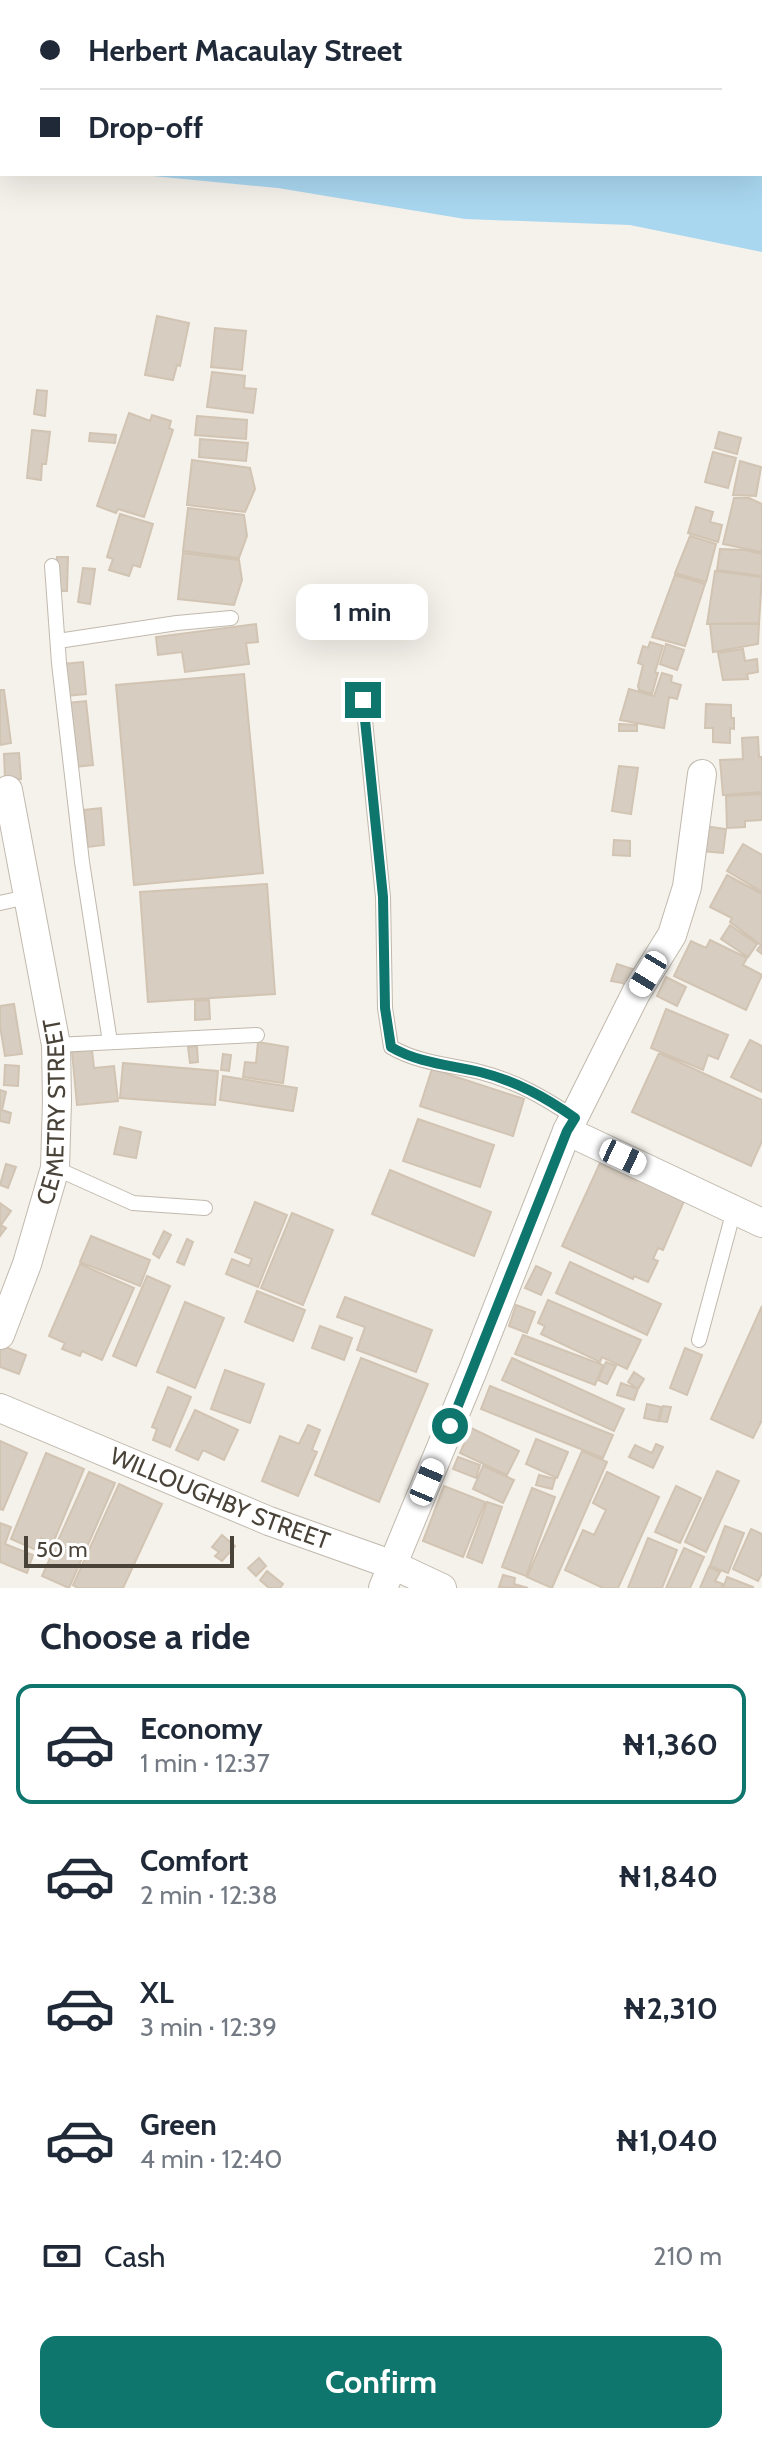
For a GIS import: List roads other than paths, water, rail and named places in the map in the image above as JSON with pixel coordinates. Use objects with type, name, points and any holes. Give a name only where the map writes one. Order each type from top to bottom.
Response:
[{"type":"street","points":[[388,1576],[571,1124],[636,993],[672,935],[687,887],[702,774]]},
{"type":"street","name":"CEMETRY STREET","points":[[0,1335],[27,1264],[55,1168],[57,1101],[56,1045],[14,900],[8,790]]},
{"type":"street","points":[[571,1124],[762,1223]]},
{"type":"street","name":"WILLOUGHBY STREET","points":[[0,1408],[269,1521],[388,1576],[442,1588]]},
{"type":"lane","points":[[52,566],[59,663],[82,862],[110,1042]]},
{"type":"lane","points":[[58,641],[231,618]]},
{"type":"lane","points":[[363,700],[383,897],[385,1008],[391,1047],[406,1056],[484,1073],[535,1091],[571,1124]]},
{"type":"lane","points":[[56,1045],[257,1035]]},
{"type":"lane","points":[[55,1168],[133,1203],[205,1208]]},
{"type":"lane","points":[[699,1340],[734,1210]]},
{"type":"water","points":[[153,176],[762,176],[762,252],[630,225],[465,219],[278,188]]}]
